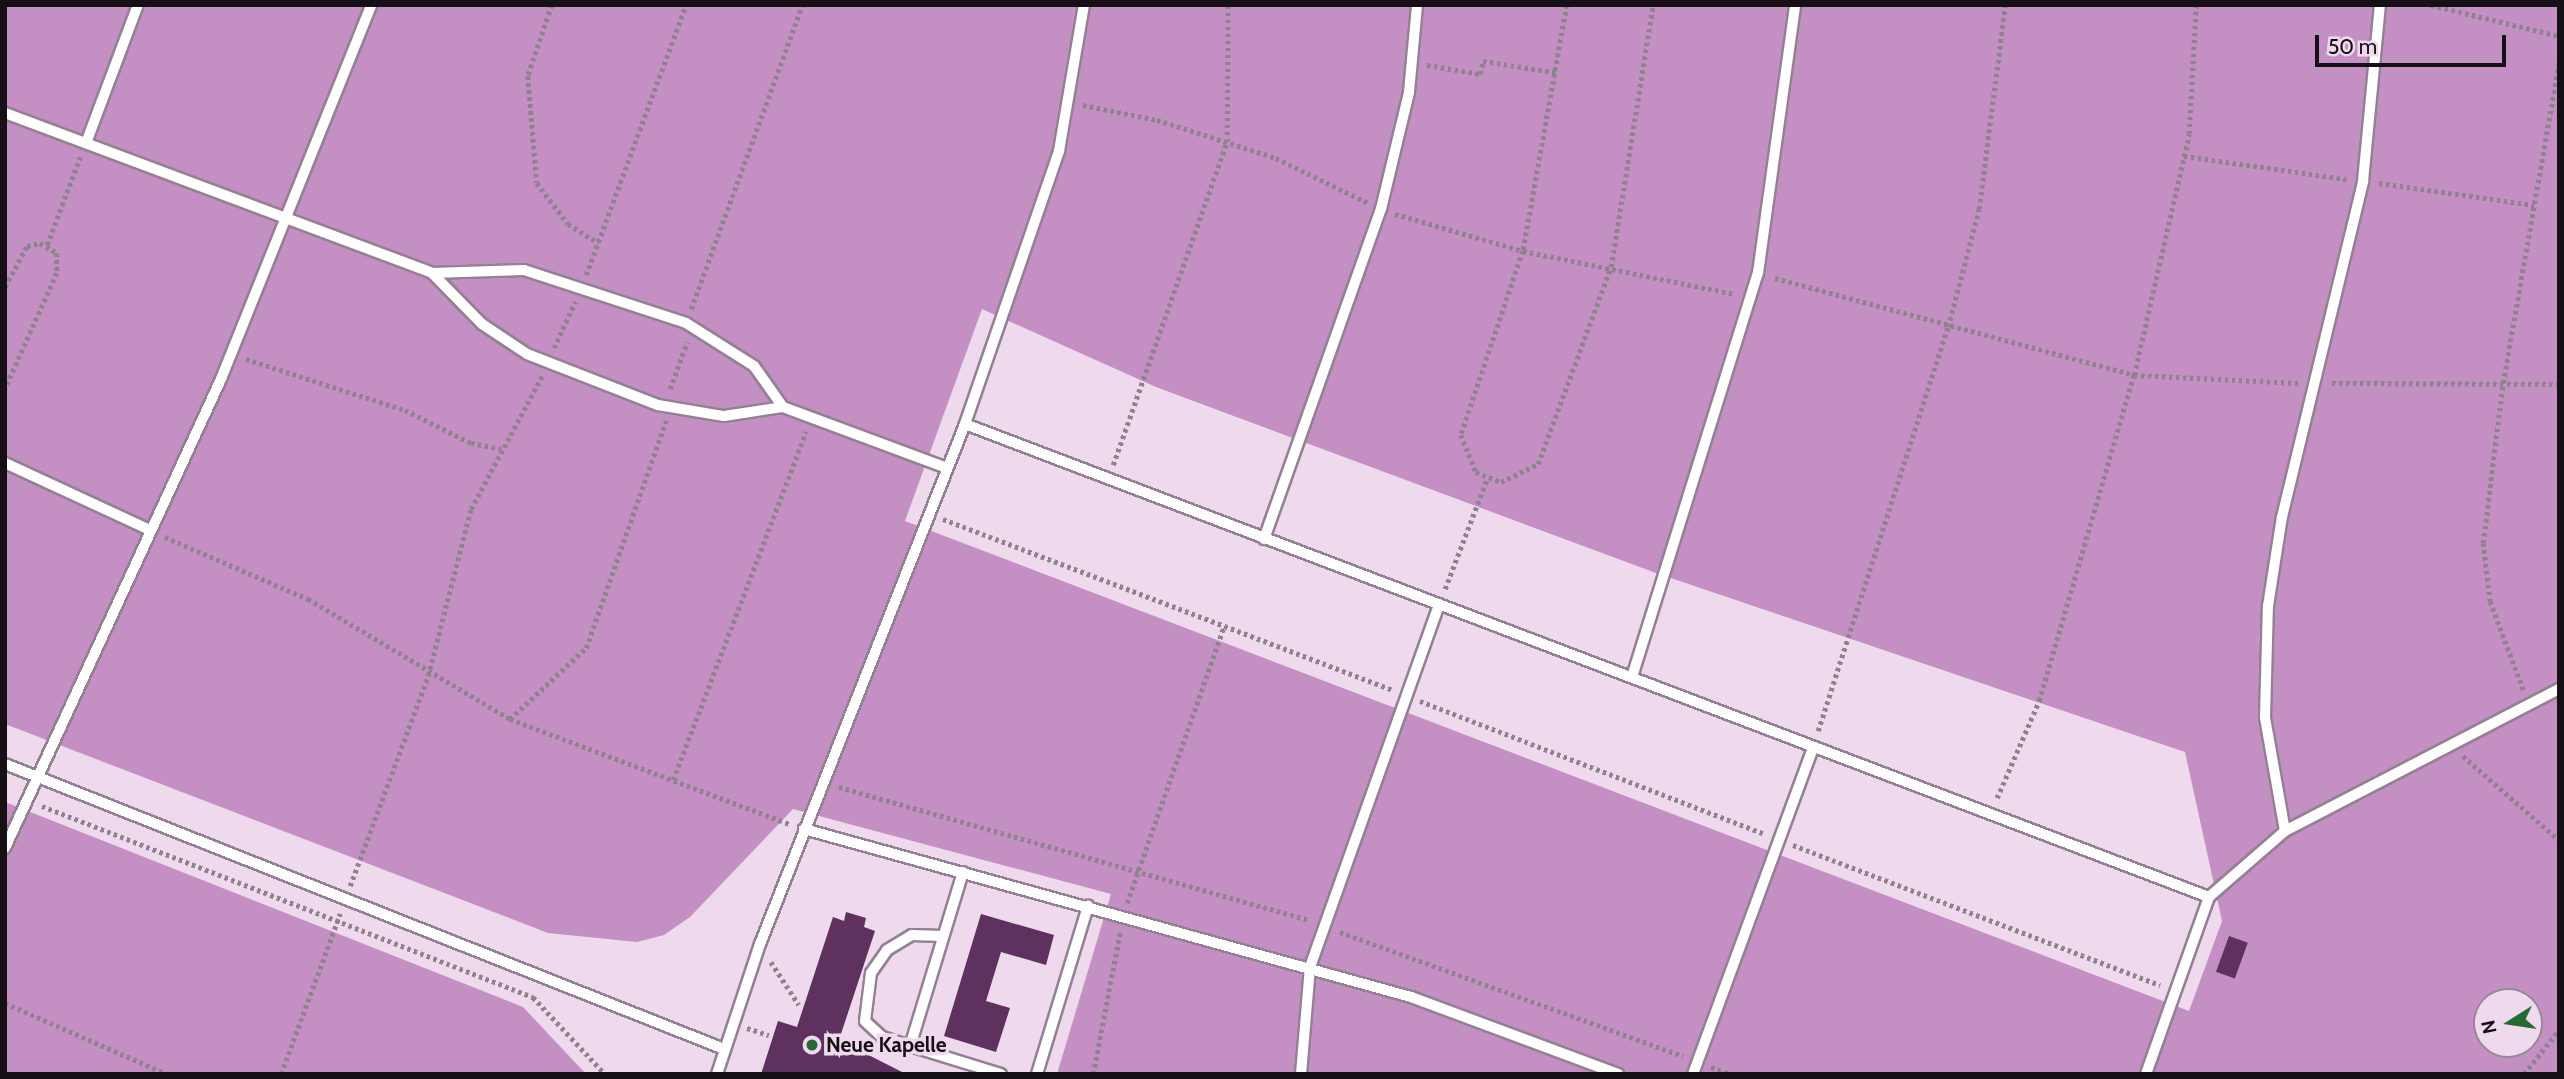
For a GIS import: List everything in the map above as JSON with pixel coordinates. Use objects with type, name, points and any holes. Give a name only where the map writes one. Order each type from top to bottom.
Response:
[{"type":"lane","points":[[86,143],[138,5]]},
{"type":"lane","points":[[5,848],[42,779],[150,530],[232,354],[290,219],[371,5]]},
{"type":"lane","points":[[717,1074],[760,944],[926,513],[965,424],[1059,151],[1084,5]]},
{"type":"lane","points":[[1264,539],[1381,209],[1412,63],[1418,5]]},
{"type":"lane","points":[[1632,677],[1758,274],[1795,5]]},
{"type":"lane","points":[[2285,831],[2264,718],[2268,606],[2363,181],[2380,5]]},
{"type":"lane","points":[[5,113],[432,273],[524,270],[582,285],[690,324],[754,366],[783,407]]},
{"type":"lane","points":[[432,273],[482,324],[548,362],[667,408],[724,416],[783,407],[947,468]]},
{"type":"lane","points":[[965,424],[2209,897]]},
{"type":"lane","points":[[5,463],[150,530]]},
{"type":"lane","points":[[1301,1074],[1310,967],[1440,604]]},
{"type":"lane","points":[[2146,1074],[2178,992],[2209,897],[2285,831],[2559,690]]},
{"type":"lane","points":[[1693,1074],[1813,747]]},
{"type":"lane","points":[[5,764],[724,1049]]},
{"type":"lane","points":[[804,830],[1088,905],[1411,997],[1618,1074]]},
{"type":"lane","points":[[910,1046],[962,872]]},
{"type":"lane","points":[[1037,1074],[1088,905]]},
{"type":"lane","points":[[943,936],[912,935],[887,950],[871,973],[864,1021],[882,1037],[1001,1074]]},
{"type":"path","points":[[552,5],[528,76],[537,183],[568,223],[599,243]]},
{"type":"path","points":[[281,1074],[428,676],[471,509],[548,362],[582,285],[686,5]]},
{"type":"path","points":[[510,719],[586,648],[667,408],[690,324],[802,5]]},
{"type":"path","points":[[1108,478],[1227,142],[1228,5]]},
{"type":"path","points":[[1567,5],[1559,73],[1523,251],[1461,435],[1467,461],[1487,479],[1516,481],[1538,464],[1612,267],[1633,160],[1653,5]]},
{"type":"path","points":[[1813,747],[1948,327],[1979,209],[2005,5]]},
{"type":"path","points":[[1990,815],[2039,701],[2134,375],[2189,134],[2196,5]]},
{"type":"path","points":[[2431,5],[2559,36]]},
{"type":"path","points":[[1412,63],[1480,74],[1483,61],[1559,73]]},
{"type":"path","points":[[2529,707],[2490,602],[2483,543],[2503,383],[2559,63]]},
{"type":"path","points":[[1069,103],[1227,142],[1381,209],[1523,251],[1612,267],[1752,298]]},
{"type":"path","points":[[5,389],[59,267],[47,245],[86,143]]},
{"type":"path","points":[[5,287],[22,250],[47,245]]},
{"type":"path","points":[[1758,274],[2134,375],[2317,383],[2559,384]]},
{"type":"path","points":[[232,354],[405,410],[471,443],[501,449]]},
{"type":"path","points":[[673,780],[811,417]]},
{"type":"path","points":[[1440,604],[1487,479]]},
{"type":"path","points":[[926,513],[2178,992]]},
{"type":"path","points":[[150,530],[308,599],[428,676],[510,719],[804,830]]},
{"type":"path","points":[[1093,1074],[1124,915],[1136,870],[1224,626]]},
{"type":"path","points":[[2451,747],[2559,840]]},
{"type":"path","points":[[823,780],[854,794],[1136,870],[1325,926],[1730,1074]]},
{"type":"path","points":[[30,801],[533,997],[605,1074]]},
{"type":"path","points":[[760,944],[799,1005]]},
{"type":"path","points":[[5,1003],[167,1074]]},
{"type":"path","points":[[2525,1074],[2559,1030]]},
{"type":"shaded area","points":[[5,5],[2559,5],[2559,1074],[1057,1074],[1111,894],[793,809],[690,917],[664,935],[637,942],[548,933],[5,724]],"holes":[[[982,309],[1156,387],[1656,573],[2185,752],[2222,921],[2189,1011],[905,521]]]},
{"type":"shaded area","points":[[5,802],[523,1007],[586,1074],[5,1074]]},
{"type":"building","points":[[846,912],[866,918],[864,927],[875,931],[839,1040],[906,1074],[761,1074],[778,1021],[797,1027],[833,917],[844,921]]},
{"type":"building","points":[[981,914],[1054,935],[1046,965],[1001,952],[986,1001],[1010,1008],[996,1052],[944,1036]]},
{"type":"building","points":[[2229,936],[2248,943],[2235,979],[2216,972]]},
{"type":"place","name":"Neue Kapelle","points":[[812,1045]]}]
